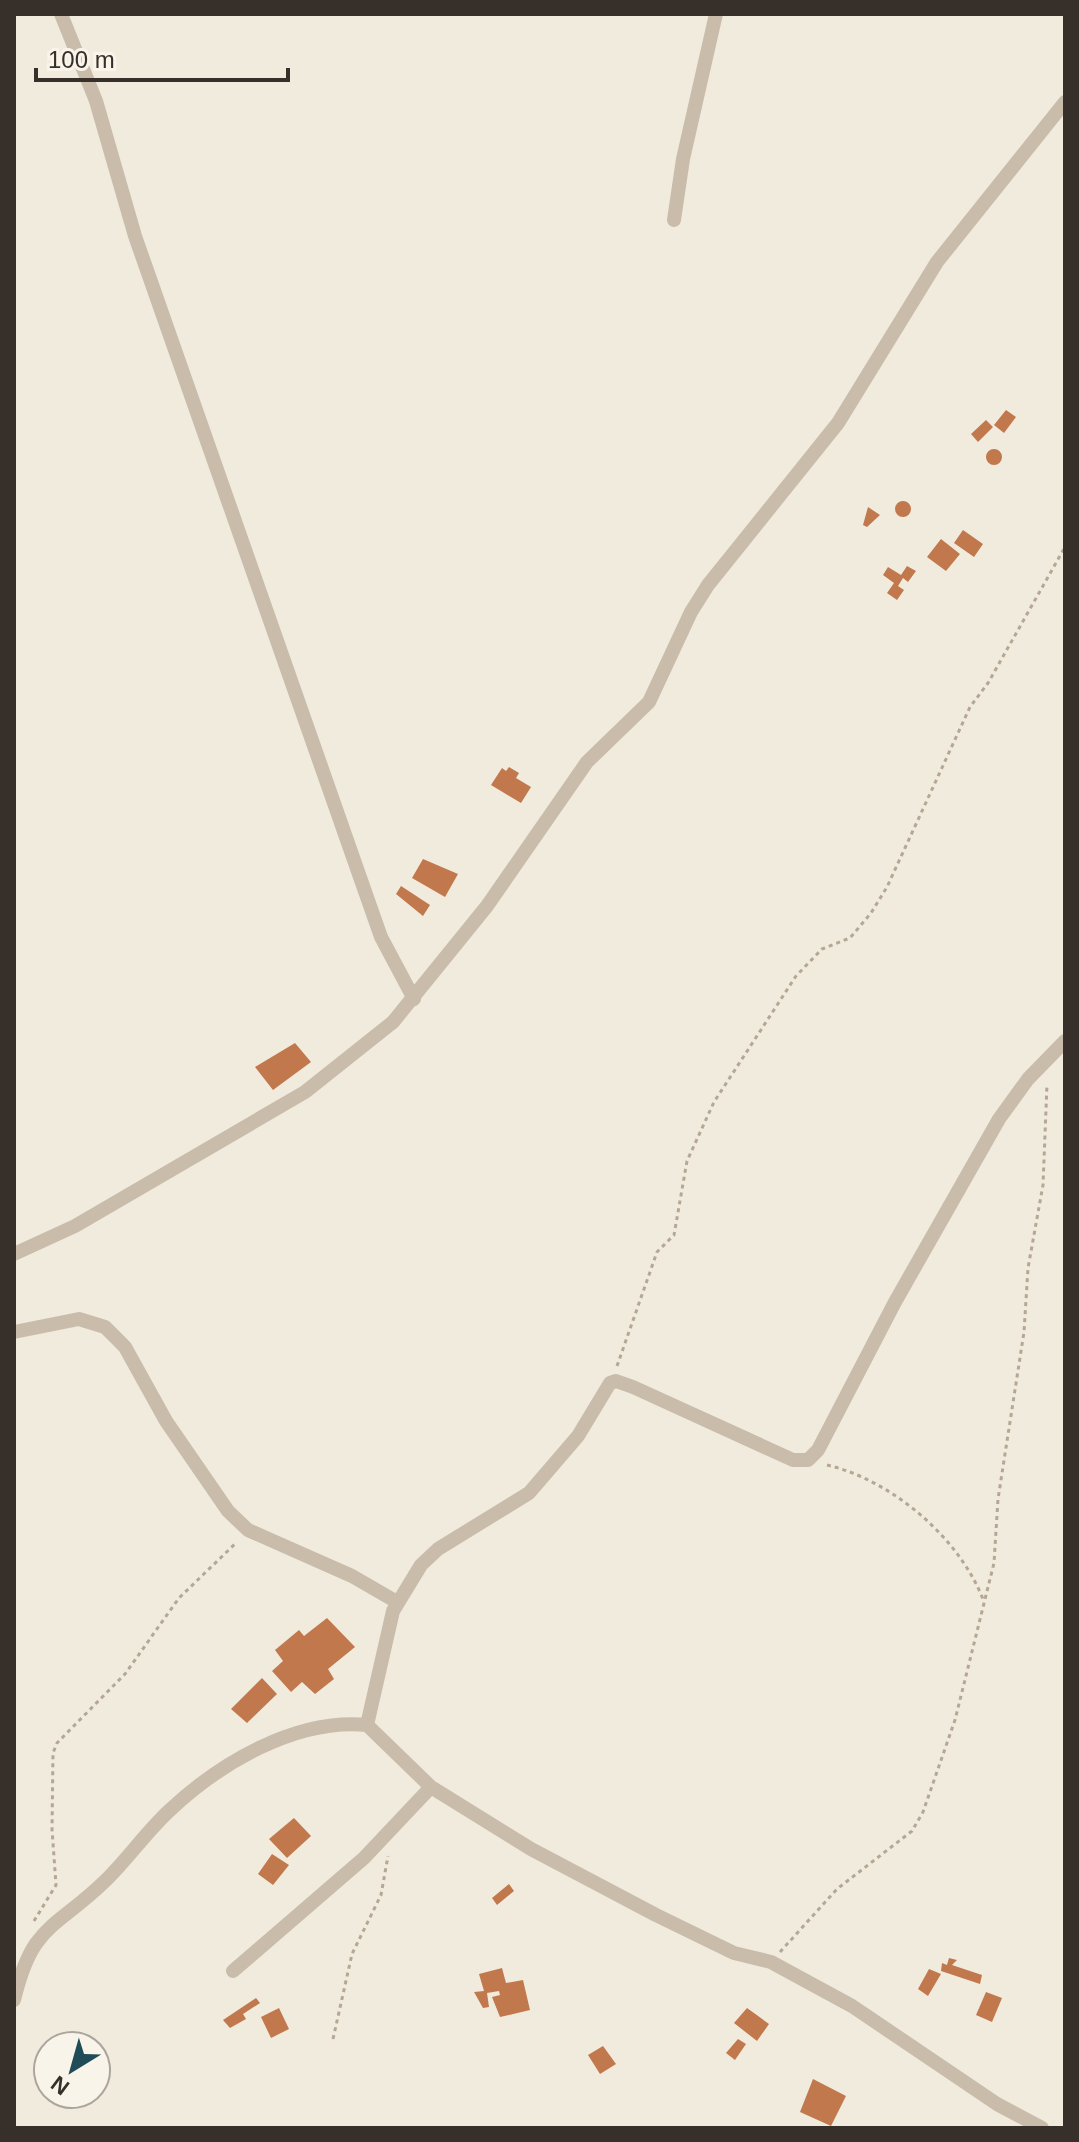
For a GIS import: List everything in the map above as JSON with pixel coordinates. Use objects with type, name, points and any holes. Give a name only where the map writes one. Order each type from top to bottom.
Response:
[{"type":"street","points":[[61,14],[96,101],[135,236],[381,937],[414,999]]},
{"type":"street","points":[[674,220],[683,159],[716,14]]},
{"type":"street","points":[[14,1254],[75,1226],[305,1092],[393,1022],[414,999],[487,906],[587,762],[649,702],[691,612],[708,585],[838,423],[937,262],[1065,102]]},
{"type":"street","points":[[367,1725],[397,1602],[421,1565],[438,1549],[529,1493],[578,1436],[610,1383],[616,1381],[633,1387],[793,1460],[808,1460],[818,1450],[843,1408],[895,1302],[999,1119],[1065,1041]]},
{"type":"street","points":[[14,1332],[79,1319],[105,1327],[125,1347],[166,1421],[228,1511],[248,1530],[352,1576],[397,1602]]},
{"type":"street","points":[[14,2000],[22,1967],[31,1947],[50,1924],[105,1881],[170,1810],[218,1771],[296,1732],[367,1725],[431,1787],[531,1849],[656,1915],[734,1953],[771,1962],[852,2006],[997,2104],[1042,2128]]},
{"type":"street","points":[[233,1971],[397,1826],[431,1787]]},
{"type":"path","points":[[610,1383],[657,1252],[675,1233],[687,1161],[714,1102],[796,976],[822,949],[856,933],[887,887],[970,707],[988,683],[1065,547]]},
{"type":"path","points":[[771,1962],[837,1889],[912,1831],[923,1812],[955,1720],[994,1563],[998,1499],[1024,1332],[1028,1268],[1043,1185],[1047,1060]]},
{"type":"path","points":[[808,1460],[876,1481],[932,1527],[977,1582],[984,1602]]},
{"type":"path","points":[[30,1927],[56,1885],[52,1829],[53,1753],[57,1743],[125,1674],[179,1598],[248,1530]]},
{"type":"path","points":[[333,2039],[352,1954],[381,1895],[397,1826]]},
{"type":"building","points":[[1006,410],[1016,417],[1004,433],[994,425]]},
{"type":"building","points":[[986,420],[993,427],[978,442],[971,434]]},
{"type":"building","points":[[994,449],[1002,457],[994,465],[986,457]]},
{"type":"building","points":[[903,501],[911,509],[903,517],[895,509]]},
{"type":"building","points":[[868,507],[880,515],[867,527],[863,525]]},
{"type":"building","points":[[963,530],[983,544],[974,557],[954,543]]},
{"type":"building","points":[[941,539],[960,554],[946,571],[927,557]]},
{"type":"building","points":[[907,566],[916,571],[908,582],[903,578],[898,586],[904,590],[897,600],[887,593],[894,583],[883,575],[888,567],[901,575]]},
{"type":"building","points":[[509,767],[519,773],[516,778],[531,787],[521,803],[491,785],[502,768],[506,771]]},
{"type":"building","points":[[423,859],[458,874],[445,897],[412,878]]},
{"type":"building","points":[[401,886],[430,905],[423,916],[396,894]]},
{"type":"building","points":[[295,1043],[311,1062],[273,1090],[255,1067]]},
{"type":"building","points":[[327,1618],[355,1647],[328,1669],[334,1679],[315,1694],[302,1682],[291,1692],[272,1671],[283,1661],[275,1650],[299,1630],[304,1636]]},
{"type":"building","points":[[262,1678],[277,1694],[247,1723],[231,1709]]},
{"type":"building","points":[[294,1818],[311,1836],[287,1858],[269,1839]]},
{"type":"building","points":[[272,1854],[289,1865],[273,1885],[258,1874]]},
{"type":"building","points":[[509,1884],[514,1891],[497,1905],[492,1898]]},
{"type":"building","points":[[949,1958],[957,1960],[952,1965],[982,1975],[980,1984],[941,1971],[942,1963],[947,1965]]},
{"type":"building","points":[[502,1968],[506,1983],[523,1980],[530,2010],[500,2017],[492,1997],[500,1995],[499,1991],[487,1993],[489,2007],[483,2008],[474,1992],[484,1991],[479,1974]]},
{"type":"building","points":[[929,1969],[941,1974],[928,1996],[918,1989]]},
{"type":"building","points":[[986,1992],[1002,1998],[992,2022],[976,2015]]},
{"type":"building","points":[[256,1998],[260,2003],[243,2014],[246,2019],[230,2028],[223,2020]]},
{"type":"building","points":[[279,2008],[289,2029],[271,2038],[261,2017]]},
{"type":"building","points":[[747,2008],[769,2024],[757,2041],[734,2023]]},
{"type":"building","points":[[738,2039],[746,2044],[735,2060],[726,2053]]},
{"type":"building","points":[[603,2046],[616,2064],[600,2074],[588,2055]]},
{"type":"building","points":[[813,2079],[846,2096],[831,2126],[800,2112]]}]
